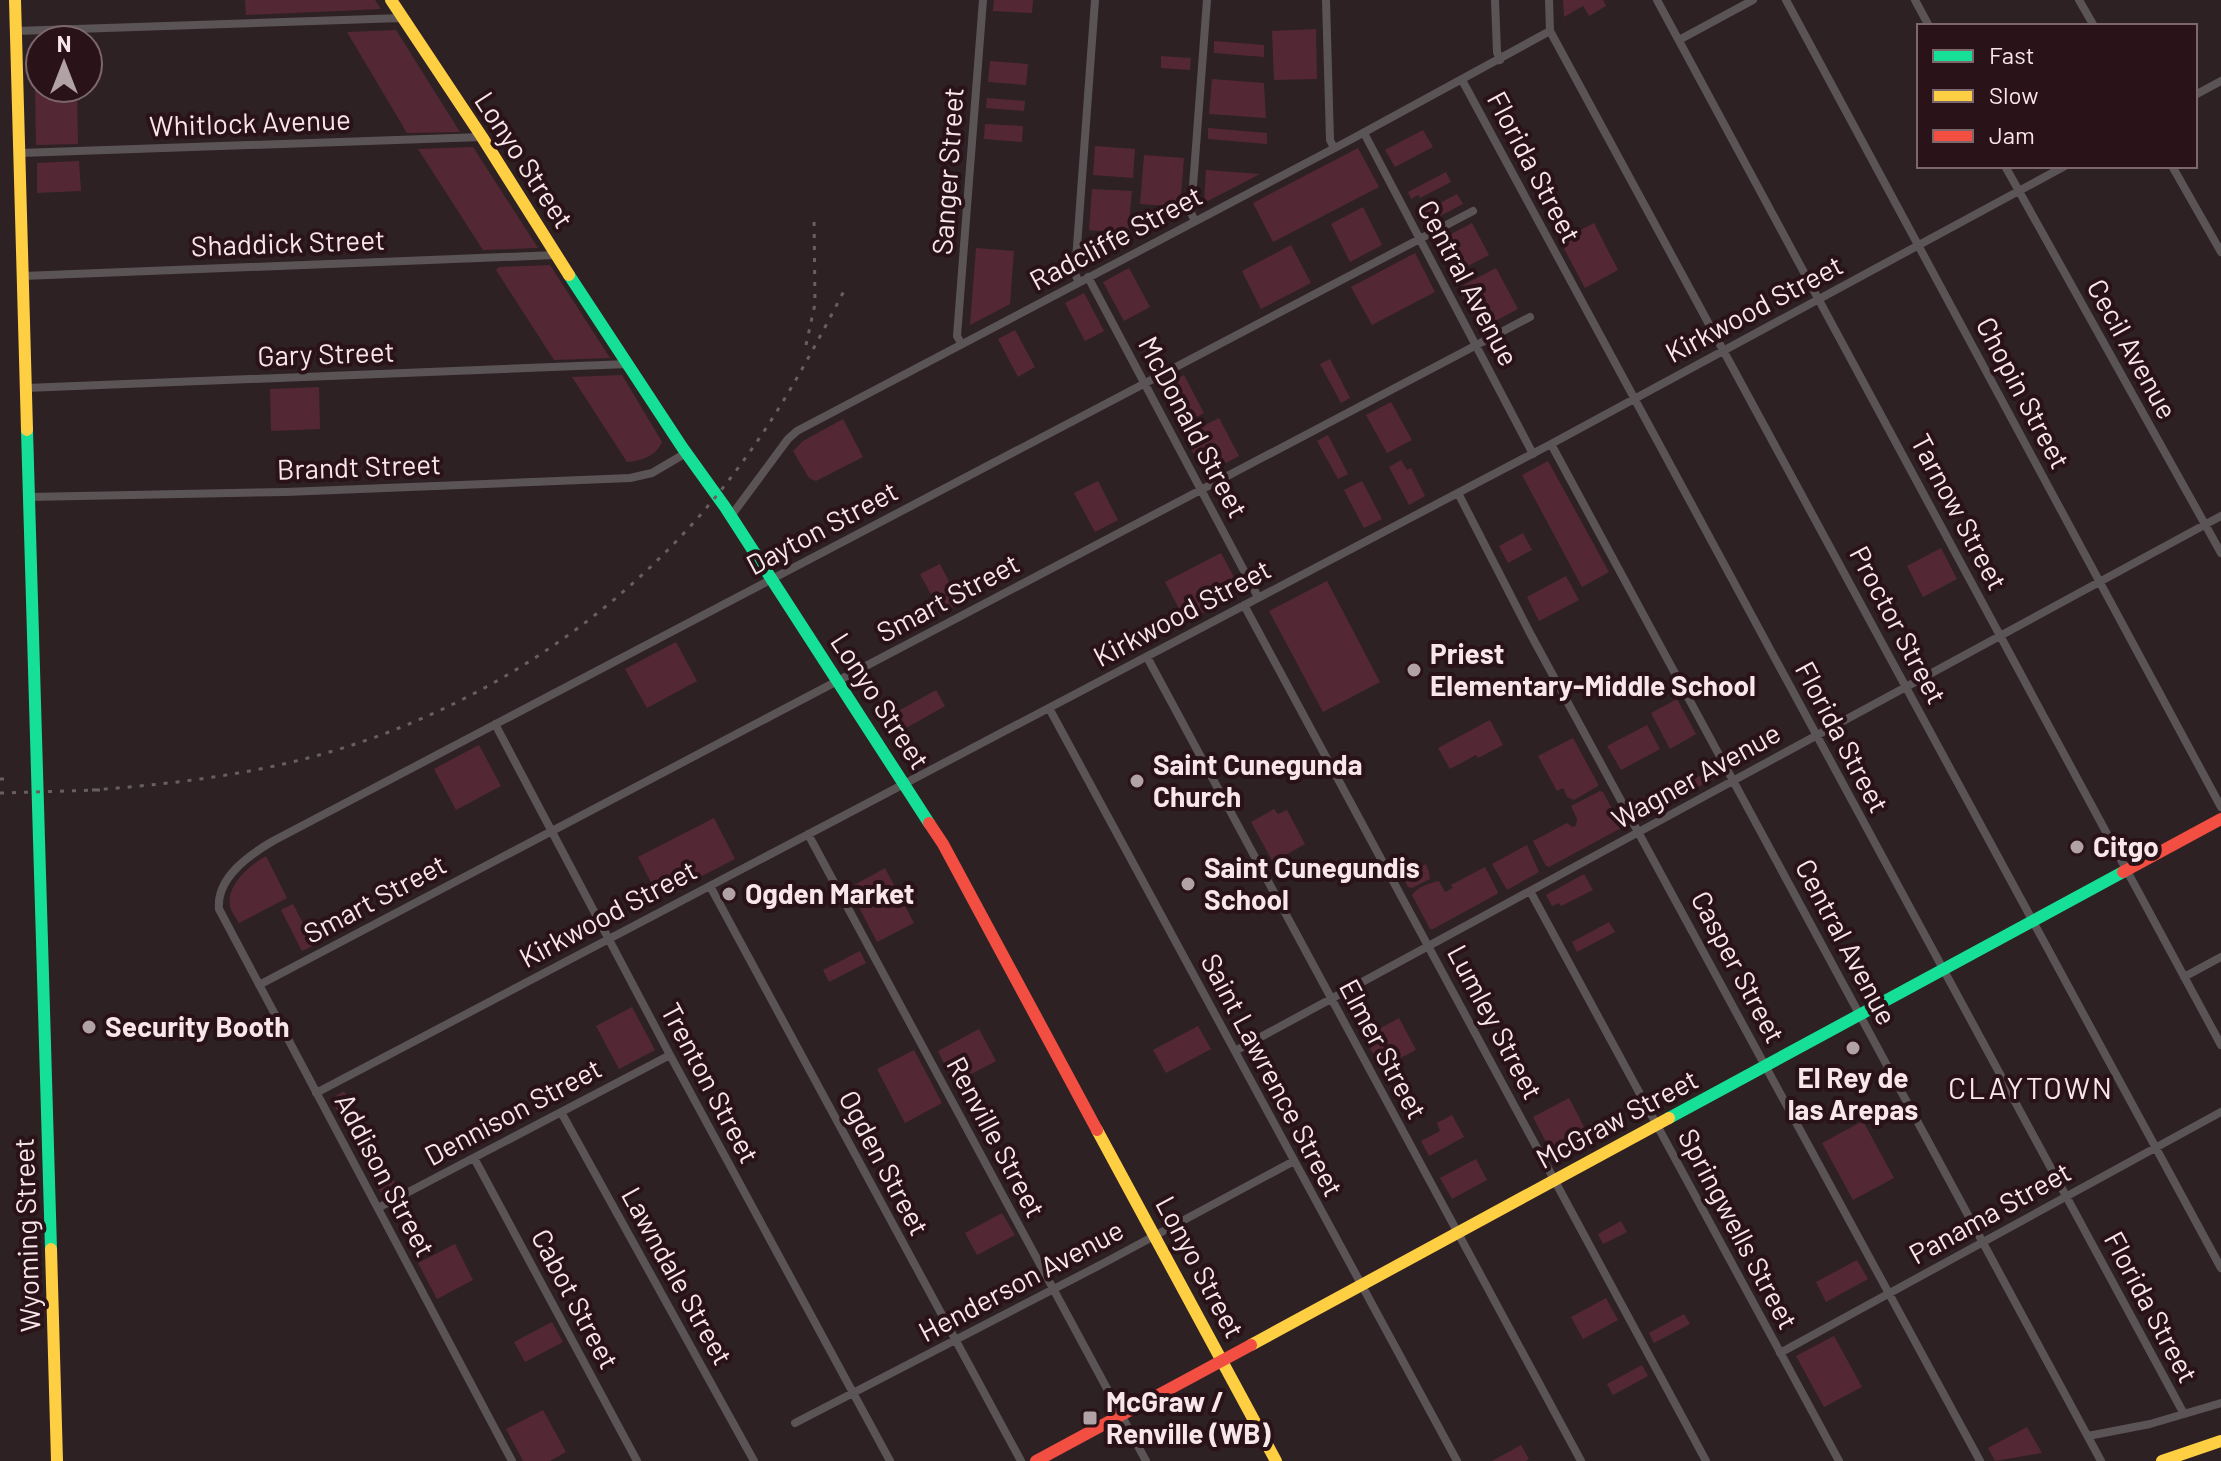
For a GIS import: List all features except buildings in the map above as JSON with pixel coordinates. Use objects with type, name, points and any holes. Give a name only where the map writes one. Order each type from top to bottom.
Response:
[{"type":"main road","name":"Wyoming Street","points":[[15,0],[57,1461]]},
{"type":"main road","name":"Lonyo Street","points":[[391,0],[951,857],[1276,1461]]},
{"type":"main road","name":"McGraw Street","points":[[1036,1461],[2221,819]]},
{"type":"main road","points":[[2162,1461],[2221,1441]]},
{"type":"street","name":"Sanger Street","points":[[961,343],[957,336],[983,0]]},
{"type":"street","points":[[1079,282],[1075,274],[1095,0]]},
{"type":"street","points":[[1195,221],[1191,213],[1207,0]]},
{"type":"street","points":[[1326,0],[1330,140],[1334,148]]},
{"type":"street","name":"Florida Street","points":[[1495,0],[1500,60]]},
{"type":"street","name":"Proctor Street","points":[[1549,0],[1550,31],[2221,1268]]},
{"type":"street","name":"Tarnow Street","points":[[1657,0],[2221,1045]]},
{"type":"street","points":[[1679,40],[1753,0]]},
{"type":"street","name":"Chopin Street","points":[[1786,0],[2221,807]]},
{"type":"street","points":[[1915,0],[1928,24]]},
{"type":"street","points":[[2079,0],[2093,24]]},
{"type":"street","points":[[16,31],[402,18]]},
{"type":"street","name":"Radcliffe Street","points":[[731,516],[797,431],[1364,133],[1550,31]]},
{"type":"street","name":"Florida Street","points":[[1462,80],[2184,1414]]},
{"type":"street","points":[[2197,94],[2221,81]]},
{"type":"street","name":"Central Avenue","points":[[1364,133],[1533,454]]},
{"type":"street","name":"Whitlock Avenue","points":[[20,153],[482,137]]},
{"type":"street","name":"Cecil Avenue","points":[[2006,168],[2221,553]]},
{"type":"street","name":"Kirkwood Street","points":[[316,1093],[1533,454],[2061,168]]},
{"type":"street","points":[[2173,168],[2221,252]]},
{"type":"street","name":"Dayton Street","points":[[219,909],[219,899],[230,876],[257,850],[1473,211]]},
{"type":"street","name":"Shaddick Street","points":[[23,276],[556,255]]},
{"type":"street","name":"McDonald Street","points":[[1088,277],[1258,597]]},
{"type":"street","name":"Smart Street","points":[[259,985],[1530,317]]},
{"type":"street","name":"Gary Street","points":[[26,388],[628,364]]},
{"type":"street","name":"Central Avenue","points":[[1551,444],[2101,1461]]},
{"type":"street","name":"Brandt Street","points":[[29,497],[286,492],[630,478],[652,473],[686,453]]},
{"type":"street","name":"Casper Street","points":[[1458,493],[1531,635],[1980,1461]]},
{"type":"street","name":"Wagner Avenue","points":[[1235,1051],[2221,516]]},
{"type":"street","name":"Lumley Street","points":[[1244,605],[1706,1461]]},
{"type":"street","name":"Elmer Street","points":[[1147,657],[1581,1461]]},
{"type":"street","name":"Saint Lawrence Street","points":[[1049,708],[1457,1461]]},
{"type":"street","name":"Trenton Street","points":[[495,724],[890,1461]]},
{"type":"street","name":"Renville Street","points":[[808,834],[1146,1461]]},
{"type":"street","name":"Ogden Street","points":[[710,886],[1021,1461]]},
{"type":"street","name":"Springwells Street","points":[[1530,891],[1839,1461]]},
{"type":"street","name":"Addison Street","points":[[219,909],[512,1461]]},
{"type":"street","points":[[2184,977],[2221,957]]},
{"type":"street","name":"Dennison Street","points":[[378,1208],[670,1055]]},
{"type":"street","name":"Lawndale Street","points":[[561,1112],[754,1461]]},
{"type":"street","name":"Panama Street","points":[[1780,1353],[2221,1112]]},
{"type":"street","name":"Cabot Street","points":[[474,1158],[637,1461]]},
{"type":"street","name":"Henderson Avenue","points":[[795,1423],[1294,1161]]},
{"type":"street","points":[[2090,1440],[2221,1403]]},
{"type":"shaded area","points":[[245,0],[375,0],[381,9],[246,15]]},
{"type":"shaded area","points":[[994,0],[1033,0],[1032,13],[993,11]]},
{"type":"shaded area","points":[[1563,0],[1603,0],[1606,6],[1589,16],[1583,6],[1564,17]]},
{"type":"shaded area","points":[[1316,29],[1317,79],[1274,80],[1272,31]]},
{"type":"shaded area","points":[[396,30],[460,132],[407,133],[347,32]]},
{"type":"shaded area","points":[[1214,41],[1264,45],[1264,57],[1214,53]]},
{"type":"shaded area","points":[[1161,56],[1191,58],[1190,70],[1161,68]]},
{"type":"shaded area","points":[[990,61],[1028,64],[1026,85],[988,82]]},
{"type":"shaded area","points":[[1212,79],[1264,83],[1266,118],[1209,114]]},
{"type":"shaded area","points":[[987,98],[1025,101],[1024,111],[986,108]]},
{"type":"shaded area","points":[[35,104],[77,104],[78,144],[36,145]]},
{"type":"shaded area","points":[[985,124],[1023,126],[1022,142],[984,139]]},
{"type":"shaded area","points":[[1208,128],[1267,133],[1267,144],[1208,139]]},
{"type":"shaded area","points":[[1423,130],[1433,147],[1395,167],[1385,150]]},
{"type":"shaded area","points":[[1095,146],[1135,149],[1133,178],[1093,175]]},
{"type":"shaded area","points":[[473,147],[538,248],[483,250],[418,149]]},
{"type":"shaded area","points":[[1358,148],[1379,187],[1273,242],[1253,203]]},
{"type":"shaded area","points":[[1144,155],[1184,158],[1180,207],[1140,204]]},
{"type":"shaded area","points":[[79,161],[81,191],[37,193],[37,163]]},
{"type":"shaded area","points":[[1206,170],[1260,174],[1204,203]]},
{"type":"shaded area","points":[[1446,172],[1451,182],[1420,198],[1418,195],[1411,199],[1408,192]]},
{"type":"shaded area","points":[[1092,189],[1132,191],[1128,234],[1089,230]]},
{"type":"shaded area","points":[[1457,194],[1463,204],[1425,224],[1419,214]]},
{"type":"shaded area","points":[[1363,207],[1382,245],[1350,262],[1331,224]]},
{"type":"shaded area","points":[[1472,223],[1489,255],[1451,275],[1434,243]]},
{"type":"shaded area","points":[[1594,223],[1618,270],[1585,288],[1560,241]]},
{"type":"shaded area","points":[[1291,245],[1311,283],[1261,309],[1242,271]]},
{"type":"shaded area","points":[[976,248],[1014,251],[1010,304],[970,325]]},
{"type":"shaded area","points":[[1415,253],[1435,292],[1372,325],[1351,287]]},
{"type":"shaded area","points":[[550,265],[610,358],[554,360],[496,270],[499,267]]},
{"type":"shaded area","points":[[1129,268],[1150,307],[1124,321],[1103,282]]},
{"type":"shaded area","points":[[1496,268],[1518,309],[1480,329],[1458,288]]},
{"type":"shaded area","points":[[1084,293],[1104,331],[1085,341],[1065,303]]},
{"type":"shaded area","points":[[1015,330],[1035,367],[1018,377],[998,339]]},
{"type":"shaded area","points":[[1330,359],[1350,398],[1341,403],[1320,364]]},
{"type":"shaded area","points":[[622,375],[662,442],[648,457],[627,462],[572,377]]},
{"type":"shaded area","points":[[1184,375],[1204,413],[1179,426],[1159,388]]},
{"type":"shaded area","points":[[319,387],[320,429],[271,431],[270,389]]},
{"type":"shaded area","points":[[1391,402],[1412,440],[1387,453],[1366,415]]},
{"type":"shaded area","points":[[1219,418],[1239,456],[1205,474],[1184,436]]},
{"type":"shaded area","points":[[843,419],[863,457],[816,481],[809,478],[793,451],[803,441]]},
{"type":"shaded area","points":[[1328,435],[1348,474],[1338,479],[1317,441]]},
{"type":"shaded area","points":[[1401,460],[1407,470],[1411,468],[1425,496],[1409,505],[1389,467]]},
{"type":"shaded area","points":[[1548,461],[1609,572],[1582,587],[1522,475]]},
{"type":"shaded area","points":[[1098,481],[1118,520],[1095,532],[1074,493]]},
{"type":"shaded area","points":[[1362,481],[1382,519],[1364,528],[1344,490]]},
{"type":"shaded area","points":[[1523,533],[1532,550],[1508,563],[1499,546]]},
{"type":"shaded area","points":[[1941,548],[1957,579],[1923,597],[1907,566]]},
{"type":"shaded area","points":[[1221,553],[1242,592],[1186,622],[1165,582]]},
{"type":"shaded area","points":[[940,564],[960,603],[941,613],[920,574]]},
{"type":"shaded area","points":[[1566,576],[1579,600],[1539,621],[1527,597]]},
{"type":"shaded area","points":[[1327,581],[1380,682],[1323,712],[1269,611]]},
{"type":"shaded area","points":[[676,642],[697,681],[647,708],[625,669]]},
{"type":"shaded area","points":[[936,690],[945,706],[892,736],[882,720]]},
{"type":"shaded area","points":[[1677,699],[1696,734],[1670,749],[1651,713]]},
{"type":"shaded area","points":[[1490,720],[1503,745],[1450,769],[1438,748]]},
{"type":"shaded area","points":[[1647,725],[1660,749],[1621,770],[1607,746]]},
{"type":"shaded area","points":[[1573,738],[1598,784],[1574,800],[1567,797],[1563,788],[1557,791],[1538,756]]},
{"type":"shaded area","points":[[479,745],[501,786],[456,810],[434,769]]},
{"type":"shaded area","points":[[1715,768],[1719,776],[1692,790],[1688,782]]},
{"type":"shaded area","points":[[1677,779],[1684,793],[1645,815],[1637,801]]},
{"type":"shaded area","points":[[1600,791],[1621,828],[1546,866],[1533,841],[1567,823],[1576,826],[1577,819],[1571,806]]},
{"type":"shaded area","points":[[1274,809],[1278,814],[1287,810],[1305,844],[1273,862],[1251,822]]},
{"type":"shaded area","points":[[714,818],[735,859],[659,898],[638,857]]},
{"type":"shaded area","points":[[1527,845],[1539,872],[1507,890],[1492,864]]},
{"type":"shaded area","points":[[266,856],[287,898],[239,923],[230,906],[235,883]]},
{"type":"shaded area","points":[[1426,864],[1430,879],[1408,887],[1402,876]]},
{"type":"shaded area","points":[[1485,867],[1497,894],[1430,929],[1412,895],[1414,892],[1439,881],[1445,892],[1453,888],[1451,885]]},
{"type":"shaded area","points":[[885,868],[914,923],[877,942],[849,888]]},
{"type":"shaded area","points":[[1584,874],[1593,890],[1561,906],[1559,903],[1552,906],[1546,895]]},
{"type":"shaded area","points":[[293,904],[314,945],[302,951],[281,910]]},
{"type":"shaded area","points":[[1609,922],[1615,932],[1577,952],[1572,942]]},
{"type":"shaded area","points":[[860,951],[866,963],[829,982],[823,970]]},
{"type":"shaded area","points":[[632,1007],[655,1050],[619,1069],[596,1026]]},
{"type":"shaded area","points":[[1399,1018],[1416,1050],[1381,1068],[1364,1037]]},
{"type":"shaded area","points":[[1198,1026],[1211,1049],[1166,1073],[1153,1050]]},
{"type":"shaded area","points":[[979,1029],[996,1061],[954,1083],[938,1051]]},
{"type":"shaded area","points":[[914,1050],[942,1103],[905,1123],[877,1069]]},
{"type":"shaded area","points":[[344,1091],[368,1136],[355,1143],[331,1099]]},
{"type":"shaded area","points":[[1569,1098],[1591,1140],[1555,1159],[1533,1117]]},
{"type":"shaded area","points":[[1452,1115],[1464,1137],[1429,1156],[1421,1141],[1440,1131],[1437,1123]]},
{"type":"shaded area","points":[[1863,1121],[1894,1178],[1853,1200],[1822,1143]]},
{"type":"shaded area","points":[[375,1142],[397,1187],[382,1195],[359,1150]]},
{"type":"shaded area","points":[[1476,1159],[1487,1180],[1452,1199],[1440,1178]]},
{"type":"shaded area","points":[[1002,1213],[1015,1235],[977,1255],[965,1233]]},
{"type":"shaded area","points":[[1621,1221],[1627,1232],[1603,1244],[1598,1234]]},
{"type":"shaded area","points":[[455,1244],[473,1280],[437,1299],[418,1263]]},
{"type":"shaded area","points":[[1857,1260],[1868,1279],[1826,1302],[1816,1282]]},
{"type":"shaded area","points":[[1606,1298],[1618,1320],[1583,1339],[1571,1317]]},
{"type":"shaded area","points":[[1684,1314],[1690,1324],[1654,1343],[1649,1333]]},
{"type":"shaded area","points":[[552,1322],[563,1342],[525,1362],[514,1342]]},
{"type":"shaded area","points":[[1834,1336],[1862,1387],[1824,1407],[1796,1356]]},
{"type":"shaded area","points":[[1642,1365],[1648,1376],[1613,1395],[1607,1384]]},
{"type":"shaded area","points":[[543,1410],[566,1452],[550,1461],[523,1461],[506,1429]]},
{"type":"shaded area","points":[[2027,1427],[2042,1453],[1995,1461],[1988,1448]]},
{"type":"shaded area","points":[[1521,1445],[1529,1459],[1526,1461],[1492,1461]]},
{"type":"railway","points":[[806,345],[815,304],[814,215]]},
{"type":"railway","points":[[92,790],[228,775],[308,758],[372,738],[433,713],[493,683],[550,648],[603,608],[653,564],[699,516],[770,422],[846,287]]},
{"type":"railway","points":[[0,779],[7,779]]},
{"type":"railway","points":[[0,793],[100,790]]},
{"type":"traffic: fast","points":[[569,275],[725,507],[929,823]]},
{"type":"traffic: fast","points":[[27,430],[51,1249]]},
{"type":"traffic: fast","points":[[1669,1118],[2123,872]]},
{"type":"traffic: slow","points":[[15,0],[27,430]]},
{"type":"traffic: slow","points":[[391,0],[569,275]]},
{"type":"traffic: slow","points":[[1251,1345],[1669,1118]]},
{"type":"traffic: slow","points":[[1097,1130],[1276,1461]]},
{"type":"traffic: slow","points":[[51,1249],[57,1461]]},
{"type":"traffic: slow","points":[[2162,1461],[2221,1441]]},
{"type":"traffic: jam","points":[[2123,872],[2221,819]]},
{"type":"traffic: jam","points":[[929,823],[1097,1130]]},
{"type":"traffic: jam","points":[[1036,1461],[1251,1345]]},
{"type":"place","name":"Priest Elementary‑Middle School","points":[[1414,670]]},
{"type":"place","name":"Saint Cunegunda Church","points":[[1137,781]]},
{"type":"place","name":"Citgo","points":[[2077,847]]},
{"type":"place","name":"Saint Cunegundis School","points":[[1188,884]]},
{"type":"place","name":"Ogden Market","points":[[729,894]]},
{"type":"place","name":"Security Booth","points":[[89,1027]]},
{"type":"place","name":"El Rey de las Arepas","points":[[1853,1048]]},
{"type":"place","name":"McGraw / Renville (WB)","points":[[1090,1418]]},
{"type":"district","name":"CLAYTOWN","points":[[2031,1089]]}]
